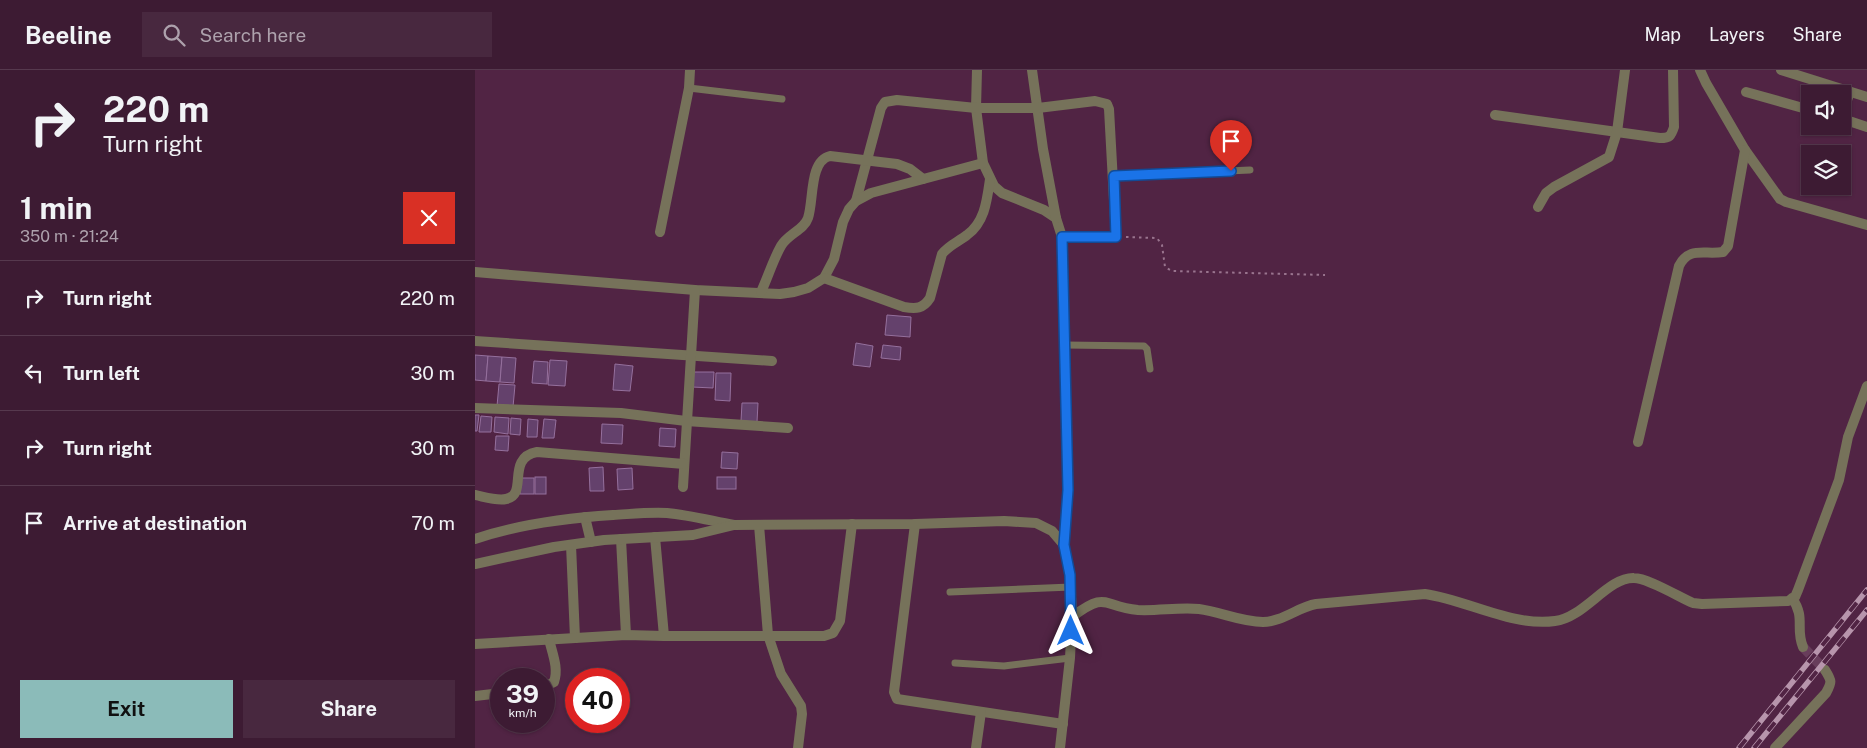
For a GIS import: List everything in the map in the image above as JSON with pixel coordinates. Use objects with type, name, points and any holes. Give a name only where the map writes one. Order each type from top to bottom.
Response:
[{"type":"street","points":[[660,232],[689,88],[690,70]]},
{"type":"street","points":[[977,70],[976,108],[983,163],[993,186],[1002,193],[1044,210],[1056,218]]},
{"type":"street","points":[[1032,70],[1043,149],[1056,218],[1062,237],[1068,490],[1064,545],[1070,575],[1072,617],[1070,658],[1060,748]]},
{"type":"street","points":[[1538,207],[1554,186],[1609,157],[1617,132],[1625,70]]},
{"type":"street","points":[[1495,115],[1668,138],[1674,127],[1673,70]]},
{"type":"street","points":[[1700,70],[1745,150],[1780,199],[1867,225]]},
{"type":"street","points":[[1781,70],[1828,85]]},
{"type":"street","points":[[1746,92],[1801,107]]},
{"type":"street","points":[[1851,92],[1867,97]]},
{"type":"street","points":[[856,201],[881,108],[885,102],[897,100],[976,108],[1038,108],[1095,101],[1107,104],[1109,109],[1114,176],[1116,237],[1062,237]]},
{"type":"street","points":[[1851,122],[1867,127]]},
{"type":"street","points":[[1638,442],[1679,266],[1689,254],[1723,252],[1728,246],[1745,150]]},
{"type":"street","points":[[761,292],[781,245],[807,220],[818,162],[823,157],[830,156],[897,164],[910,169],[923,179]]},
{"type":"street","points":[[475,272],[695,290],[780,294],[795,292],[808,288],[824,278],[834,259],[843,222],[849,209],[856,201],[871,193],[983,163]]},
{"type":"street","points":[[824,278],[904,307],[915,309],[921,307],[930,298],[942,254],[947,248],[968,235],[983,214],[990,179]]},
{"type":"street","points":[[683,487],[695,290]]},
{"type":"street","points":[[475,341],[772,361]]},
{"type":"street","points":[[1072,617],[1093,603],[1105,601],[1137,610],[1201,610],[1265,622],[1276,620],[1306,606],[1316,604],[1425,594],[1513,618],[1539,622],[1556,621],[1580,611],[1614,584],[1625,579],[1634,578],[1644,580],[1693,603],[1788,601],[1795,597],[1798,590],[1839,480],[1848,437],[1867,386]]},
{"type":"street","points":[[475,408],[621,413],[686,421],[787,428]]},
{"type":"street","points":[[475,495],[497,499],[507,499],[513,496],[517,489],[522,459],[527,454],[537,452],[684,464]]},
{"type":"street","points":[[475,539],[519,527],[585,517],[667,513],[734,525],[1029,521],[1043,525],[1053,531],[1064,545]]},
{"type":"street","points":[[585,517],[591,542]]},
{"type":"street","points":[[475,644],[626,635],[824,636],[837,629],[841,621],[852,524]]},
{"type":"street","points":[[915,524],[895,695],[901,700],[1063,724]]},
{"type":"street","points":[[475,564],[571,545],[621,539],[693,535],[734,525]]},
{"type":"street","points":[[759,525],[768,635],[781,674],[801,706],[802,714],[798,748]]},
{"type":"street","points":[[655,537],[664,636]]},
{"type":"street","points":[[621,539],[626,635]]},
{"type":"street","points":[[571,545],[575,638]]},
{"type":"street","points":[[1792,598],[1799,608],[1801,615],[1800,636],[1803,648]]},
{"type":"street","points":[[549,639],[554,668]]},
{"type":"street","points":[[1775,748],[1831,684],[1831,680],[1825,670]]},
{"type":"street","points":[[475,696],[490,694]]},
{"type":"street","points":[[976,748],[981,712]]},
{"type":"lane","points":[[689,88],[781,99]]},
{"type":"lane","points":[[1114,176],[1251,170]]},
{"type":"lane","points":[[1065,344],[1144,346],[1147,349],[1149,369]]},
{"type":"lane","points":[[950,592],[1071,587]]},
{"type":"lane","points":[[955,663],[1004,666],[1070,658]]},
{"type":"path","points":[[1116,237],[1157,238],[1162,245],[1165,266],[1172,271],[1325,275]]},
{"type":"building","points":[[887,315],[911,317],[910,337],[885,335]]},
{"type":"building","points":[[856,343],[873,346],[870,367],[853,365]]},
{"type":"building","points":[[883,345],[901,347],[900,360],[881,358]]},
{"type":"building","points":[[475,355],[488,356],[486,381],[475,380]]},
{"type":"building","points":[[488,356],[502,357],[500,382],[486,381]]},
{"type":"building","points":[[502,357],[516,358],[514,383],[500,382]]},
{"type":"building","points":[[550,360],[567,361],[565,386],[548,385]]},
{"type":"building","points":[[534,361],[548,362],[547,384],[532,383]]},
{"type":"building","points":[[615,364],[633,366],[630,391],[613,390]]},
{"type":"building","points":[[693,372],[714,372],[713,388],[692,387]]},
{"type":"building","points":[[716,373],[731,373],[730,401],[715,400]]},
{"type":"building","points":[[499,384],[515,385],[513,407],[497,406]]},
{"type":"building","points":[[742,403],[758,403],[757,422],[741,421]]},
{"type":"building","points":[[475,415],[479,415],[477,431],[475,431]]},
{"type":"building","points":[[481,416],[492,417],[491,432],[479,432]]},
{"type":"building","points":[[495,417],[509,418],[508,434],[494,432]]},
{"type":"building","points":[[511,418],[521,419],[520,435],[510,434]]},
{"type":"building","points":[[528,419],[538,420],[537,437],[527,437]]},
{"type":"building","points":[[544,419],[556,420],[554,438],[542,438]]},
{"type":"building","points":[[602,424],[623,425],[622,444],[601,443]]},
{"type":"building","points":[[660,428],[676,429],[675,447],[659,446]]},
{"type":"building","points":[[496,436],[509,436],[508,451],[495,450]]},
{"type":"building","points":[[722,452],[738,453],[737,469],[721,468]]},
{"type":"building","points":[[603,467],[604,491],[590,491],[589,468]]},
{"type":"building","points":[[632,468],[633,489],[618,490],[617,469]]},
{"type":"building","points":[[535,477],[546,477],[546,494],[535,494]]},
{"type":"building","points":[[717,477],[736,477],[736,489],[717,489]]},
{"type":"building","points":[[520,478],[534,478],[534,494],[520,494]]},
{"type":"tunnel","points":[[1803,647],[1825,670]]},
{"type":"railway","points":[[1739,748],[1867,590]]},
{"type":"railway","points":[[1754,748],[1867,610]]},
{"type":"route","points":[[1071,631],[1070,575],[1064,545],[1068,490],[1062,237],[1116,237],[1114,176],[1231,171]]}]
